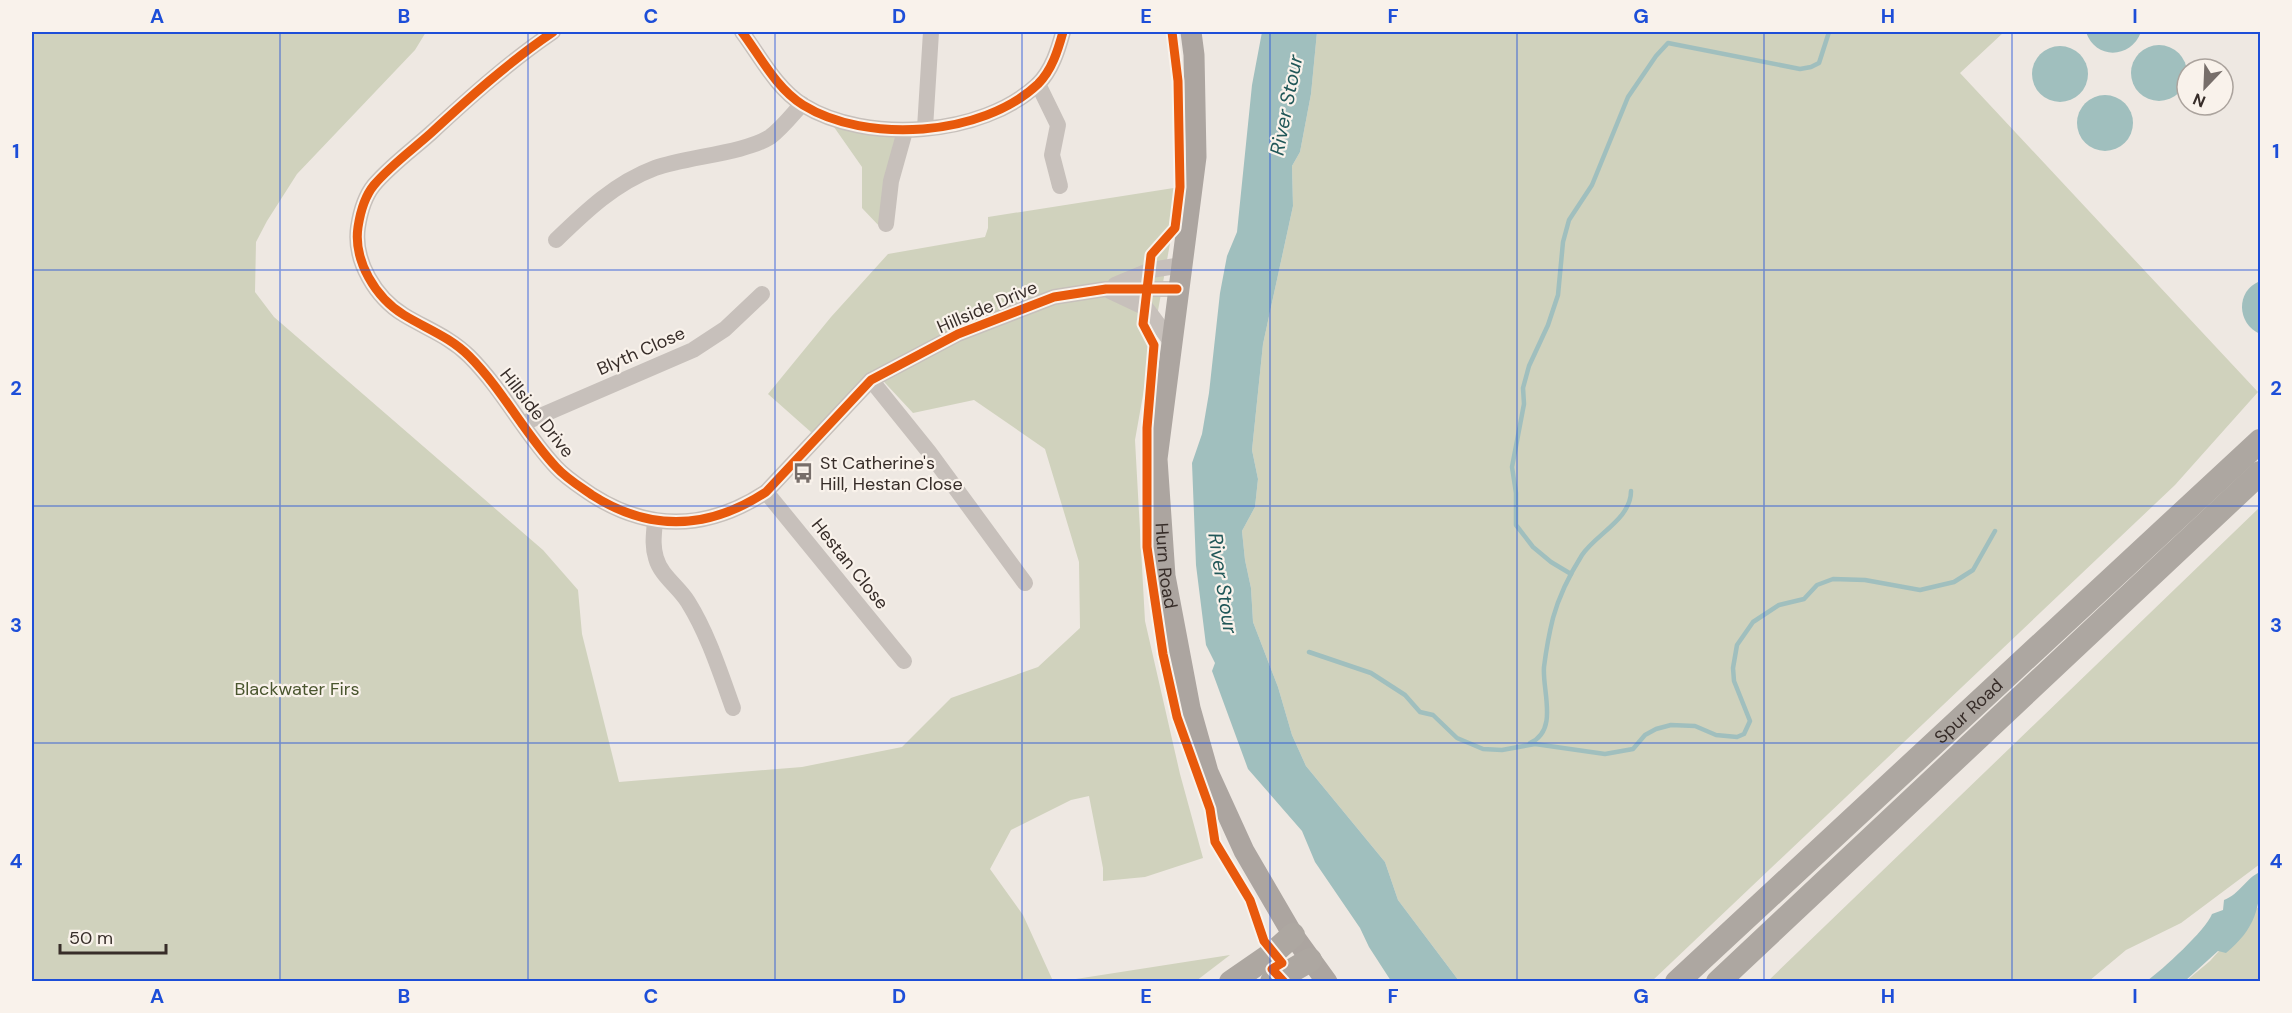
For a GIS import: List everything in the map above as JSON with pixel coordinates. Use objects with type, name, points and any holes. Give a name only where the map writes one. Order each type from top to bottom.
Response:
[{"type":"highway","name":"Spur Road","points":[[1677,981],[2260,441]]},
{"type":"highway","name":"Spur Road","points":[[1718,981],[2260,473]]},
{"type":"highway","points":[[1271,978],[1293,935]]},
{"type":"highway","points":[[1231,981],[1271,978],[1310,960]]},
{"type":"main road","name":"Hurn Road","points":[[1191,32],[1194,55],[1196,157],[1157,459],[1165,576],[1176,644],[1208,772],[1244,851],[1293,935],[1327,981]]},
{"type":"street","name":"Hillside Drive","points":[[553,32],[500,71],[373,186],[357,230],[362,264],[378,291],[403,314],[429,327],[469,356],[496,386],[556,468],[573,482],[626,514],[655,521],[697,520],[728,513],[766,492],[871,380],[958,334],[1043,301],[1106,289],[1178,290]]},
{"type":"street","points":[[742,32],[779,84],[802,104],[847,124],[905,131],[987,115],[1006,106],[1038,84],[1054,61],[1063,32]]},
{"type":"street","points":[[925,128],[931,32]]},
{"type":"street","points":[[1038,84],[1058,126],[1052,155],[1060,186]]},
{"type":"street","points":[[556,240],[596,201],[626,182],[654,169],[683,160],[760,142],[778,130],[802,104]]},
{"type":"street","points":[[886,224],[891,181],[905,131]]},
{"type":"street","name":"Hillside Drive","points":[[1106,289],[1151,270],[1182,265]]},
{"type":"street","points":[[1106,289],[1146,308],[1172,343]]},
{"type":"street","name":"Blyth Close","points":[[524,423],[693,350],[725,328],[762,294]]},
{"type":"street","points":[[871,380],[930,452],[1024,584]]},
{"type":"street","name":"Hestan Close","points":[[766,492],[904,662]]},
{"type":"street","points":[[655,521],[652,546],[656,560],[662,572],[688,600],[707,639],[733,708]]},
{"type":"green space","name":"Blackwater Firs","points":[[32,32],[426,32],[415,50],[297,174],[256,242],[255,292],[274,317],[543,550],[578,590],[582,634],[619,782],[802,767],[902,747],[951,698],[1038,667],[1080,628],[1079,562],[1045,449],[974,400],[913,413],[873,370],[812,433],[768,394],[831,317],[888,254],[985,237],[988,217],[1180,187],[1135,440],[1145,621],[1180,774],[1203,858],[1145,877],[1103,881],[1103,868],[1089,796],[1071,800],[1011,830],[990,869],[1023,915],[1053,981],[32,981]]},
{"type":"green space","points":[[1317,32],[2004,32],[1960,73],[2258,392],[2175,485],[1652,981],[1459,981],[1398,900],[1385,862],[1306,766],[1292,735],[1278,687],[1253,622],[1251,588],[1242,531],[1255,507],[1258,479],[1252,450],[1263,344],[1293,206],[1292,166],[1300,152],[1311,94]]},
{"type":"green space","points":[[834,127],[898,136],[881,228],[862,208],[862,167]]},
{"type":"green space","points":[[2260,507],[2260,864],[2181,923],[2126,950],[2089,981],[1768,981]]},
{"type":"green space","points":[[2260,905],[2260,981],[2185,982],[2210,961]]},
{"type":"green space","points":[[1230,955],[1196,981],[1063,981]]},
{"type":"water","name":"River Stour","points":[[1262,32],[1317,32],[1311,94],[1300,152],[1292,166],[1293,206],[1263,344],[1252,450],[1258,479],[1255,507],[1242,531],[1251,588],[1253,622],[1278,687],[1292,735],[1306,766],[1385,862],[1398,900],[1459,981],[1391,981],[1369,947],[1360,928],[1315,862],[1302,831],[1248,769],[1212,671],[1215,663],[1206,645],[1196,565],[1192,463],[1202,434],[1209,393],[1220,293],[1227,256],[1237,232],[1252,85]]},
{"type":"water","points":[[2086,32],[2141,32],[2129,47],[2113,53],[2097,48]]},
{"type":"water","points":[[2154,45],[2164,45],[2182,57],[2175,57],[2175,96],[2164,101],[2154,101],[2139,93],[2131,78],[2131,68],[2139,53]]},
{"type":"water","points":[[2060,46],[2071,48],[2080,54],[2086,63],[2088,74],[2086,85],[2080,94],[2071,100],[2060,102],[2049,100],[2040,94],[2034,85],[2032,74],[2034,63],[2040,54],[2049,48]]},
{"type":"water","points":[[2105,95],[2116,97],[2125,103],[2131,112],[2133,123],[2131,134],[2125,143],[2116,149],[2105,151],[2094,149],[2085,143],[2079,134],[2077,123],[2079,112],[2085,103],[2094,97]]},
{"type":"water","points":[[2260,281],[2260,334],[2247,323],[2242,307],[2246,292]]},
{"type":"water","points":[[2260,872],[2259,896],[2254,917],[2236,944],[2226,953],[2218,951],[2185,981],[2147,981],[2193,939],[2212,914],[2223,910],[2224,900]]},
{"type":"waterway","points":[[1571,574],[1551,562],[1533,547],[1516,525],[1516,493],[1512,467],[1524,404],[1523,388],[1529,366],[1548,325],[1558,295],[1563,242],[1569,220],[1592,185],[1628,97],[1656,56],[1668,43],[1800,69],[1819,63],[1829,32]]},
{"type":"waterway","points":[[1530,743],[1539,737],[1547,720],[1544,667],[1550,630],[1558,602],[1582,555],[1619,518],[1625,510],[1631,491]]},
{"type":"waterway","points":[[1309,652],[1371,673],[1405,695],[1420,712],[1433,715],[1457,738],[1483,749],[1502,750],[1535,744],[1605,754],[1633,749],[1645,735],[1671,725],[1695,726],[1716,735],[1737,737],[1744,734],[1750,721],[1734,681],[1733,668],[1737,645],[1753,622],[1779,605],[1804,599],[1817,585],[1833,579],[1865,580],[1920,590],[1954,582],[1973,570],[1995,531]]},
{"type":"cycle path","points":[[553,32],[490,80],[380,178],[363,205],[357,240],[363,265],[384,299],[404,315],[462,349],[481,369],[556,467],[592,495],[614,507],[657,520],[679,522],[722,514],[766,492],[871,380],[958,334],[1054,297],[1106,289],[1177,289]]},
{"type":"cycle path","points":[[742,32],[777,81],[803,105],[829,117],[858,126],[890,129],[923,129],[956,124],[987,115],[1014,102],[1038,84],[1047,72],[1057,53],[1063,32]]},
{"type":"cycle path","points":[[1172,32],[1178,81],[1180,187],[1175,228],[1151,255],[1143,324],[1154,345],[1147,428],[1147,547],[1163,654],[1177,717],[1210,809],[1215,842],[1250,900],[1264,941],[1282,963],[1272,969],[1284,982]]},
{"type":"place","name":"St Catherine's Hill, Hestan Close","points":[[803,473]]}]
